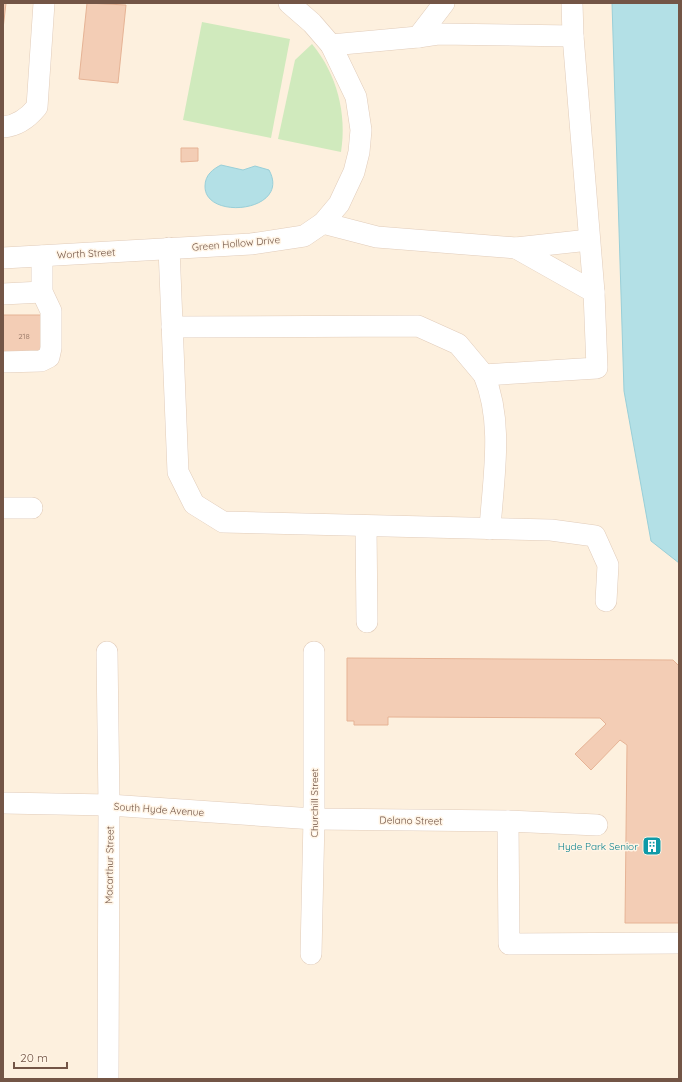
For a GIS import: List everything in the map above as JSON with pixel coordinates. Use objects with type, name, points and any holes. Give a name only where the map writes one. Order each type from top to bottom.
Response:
[{"type":"street","points":[[3,127],[19,122],[30,116],[37,107],[44,3]]},
{"type":"street","points":[[288,3],[312,24],[331,45],[438,34],[573,36]]},
{"type":"street","points":[[418,37],[444,3]]},
{"type":"street","points":[[484,375],[597,368],[594,292],[573,36],[572,3]]},
{"type":"street","name":"Green Hollow Drive","points":[[169,248],[251,244],[304,236],[323,223],[339,204],[354,172],[359,152],[361,130],[356,97],[331,45]]},
{"type":"street","points":[[323,223],[377,237],[516,248],[589,240]]},
{"type":"street","points":[[169,248],[178,472],[194,504],[223,522],[551,530],[595,536],[608,564],[606,601]]},
{"type":"street","name":"Worth Street","points":[[3,258],[169,248]]},
{"type":"street","points":[[516,248],[594,292]]},
{"type":"street","points":[[3,362],[41,361],[49,356],[51,348],[51,311],[42,292],[42,256]]},
{"type":"street","points":[[3,294],[42,292]]},
{"type":"street","points":[[172,327],[418,326],[458,344],[484,375],[492,394],[496,433],[490,529]]},
{"type":"street","points":[[3,508],[32,508]]},
{"type":"street","points":[[366,526],[367,622]]},
{"type":"street","name":"Macarthur Street","points":[[107,652],[109,805],[107,1079]]},
{"type":"street","name":"Churchill Street","points":[[311,954],[314,819],[314,652]]},
{"type":"street","name":"South Hyde Avenue","points":[[3,804],[109,805],[314,819]]},
{"type":"street","name":"Delano Street","points":[[314,819],[508,821],[597,825]]},
{"type":"street","points":[[508,821],[509,944],[679,943]]},
{"type":"green space","points":[[202,22],[290,39],[271,138],[183,120]]},
{"type":"green space","points":[[312,44],[328,68],[338,95],[343,123],[341,152],[278,139],[295,60]]},
{"type":"water","points":[[612,3],[679,3],[679,563],[651,541],[624,391]]},
{"type":"water","points":[[221,165],[243,170],[255,166],[269,170],[273,184],[269,195],[259,203],[245,207],[231,207],[218,204],[208,197],[205,182],[210,173]]},
{"type":"building","points":[[3,3],[6,3],[3,29]]},
{"type":"building","points":[[87,3],[126,5],[118,83],[79,79]]},
{"type":"building","points":[[181,148],[198,148],[198,161],[181,162]]},
{"type":"building","points":[[3,315],[45,315],[45,357],[3,357]]},
{"type":"building","name":"Hyde Park Senior","points":[[347,658],[673,660],[679,666],[679,923],[625,923],[627,745],[620,740],[591,770],[575,754],[606,724],[600,718],[388,717],[388,725],[354,725],[354,721],[347,721]]},
{"type":"place","name":"Hyde Park Senior","points":[[652,846]]}]
